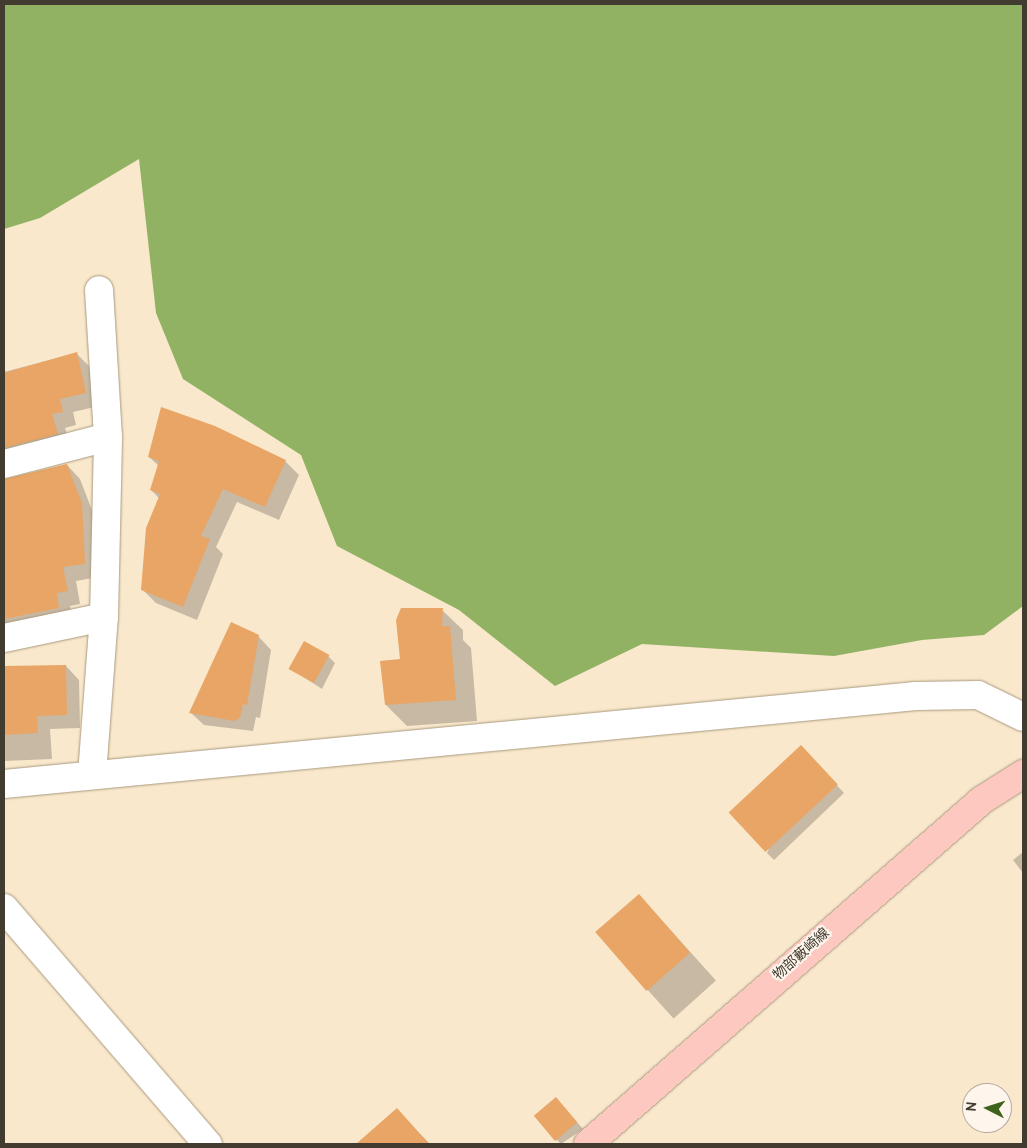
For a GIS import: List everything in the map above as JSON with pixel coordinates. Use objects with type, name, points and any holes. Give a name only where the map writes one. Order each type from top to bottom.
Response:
[{"type":"main road","name":"物部藪崎線","points":[[588,1144],[982,800],[1023,774]]},
{"type":"street","points":[[92,775],[104,617],[108,437],[99,290]]},
{"type":"street","points":[[4,464],[108,437]]},
{"type":"street","points":[[4,638],[104,617]]},
{"type":"street","points":[[4,784],[916,696],[978,695],[1023,717]]},
{"type":"street","points":[[4,908],[208,1144]]},
{"type":"green space","points":[[4,4],[1023,4],[1023,606],[984,635],[922,640],[834,656],[642,644],[555,686],[459,610],[337,546],[301,455],[183,379],[156,313],[139,159],[40,218],[4,229]]},
{"type":"building","points":[[77,352],[86,393],[60,399],[63,412],[52,414],[58,434],[4,448],[4,373]]},
{"type":"building","points":[[161,407],[215,426],[286,460],[265,507],[223,489],[201,536],[210,539],[183,607],[141,590],[146,528],[160,494],[150,490],[159,461],[148,457]]},
{"type":"building","points":[[67,464],[82,503],[85,564],[63,567],[68,591],[57,593],[59,608],[4,619],[4,479]]},
{"type":"building","points":[[401,608],[443,608],[442,626],[450,626],[456,700],[385,705],[380,661],[400,659],[396,620]]},
{"type":"building","points":[[231,622],[259,635],[247,705],[243,704],[240,717],[235,721],[189,713]]},
{"type":"building","points":[[304,641],[329,655],[314,683],[288,669]]},
{"type":"building","points":[[66,665],[67,715],[37,716],[38,733],[4,735],[4,666]]},
{"type":"building","points":[[801,745],[838,784],[765,852],[729,813]]},
{"type":"building","points":[[639,894],[690,953],[646,991],[595,932]]},
{"type":"building","points":[[556,1097],[577,1122],[555,1141],[534,1116]]},
{"type":"building","points":[[397,1108],[429,1144],[356,1144]]}]
